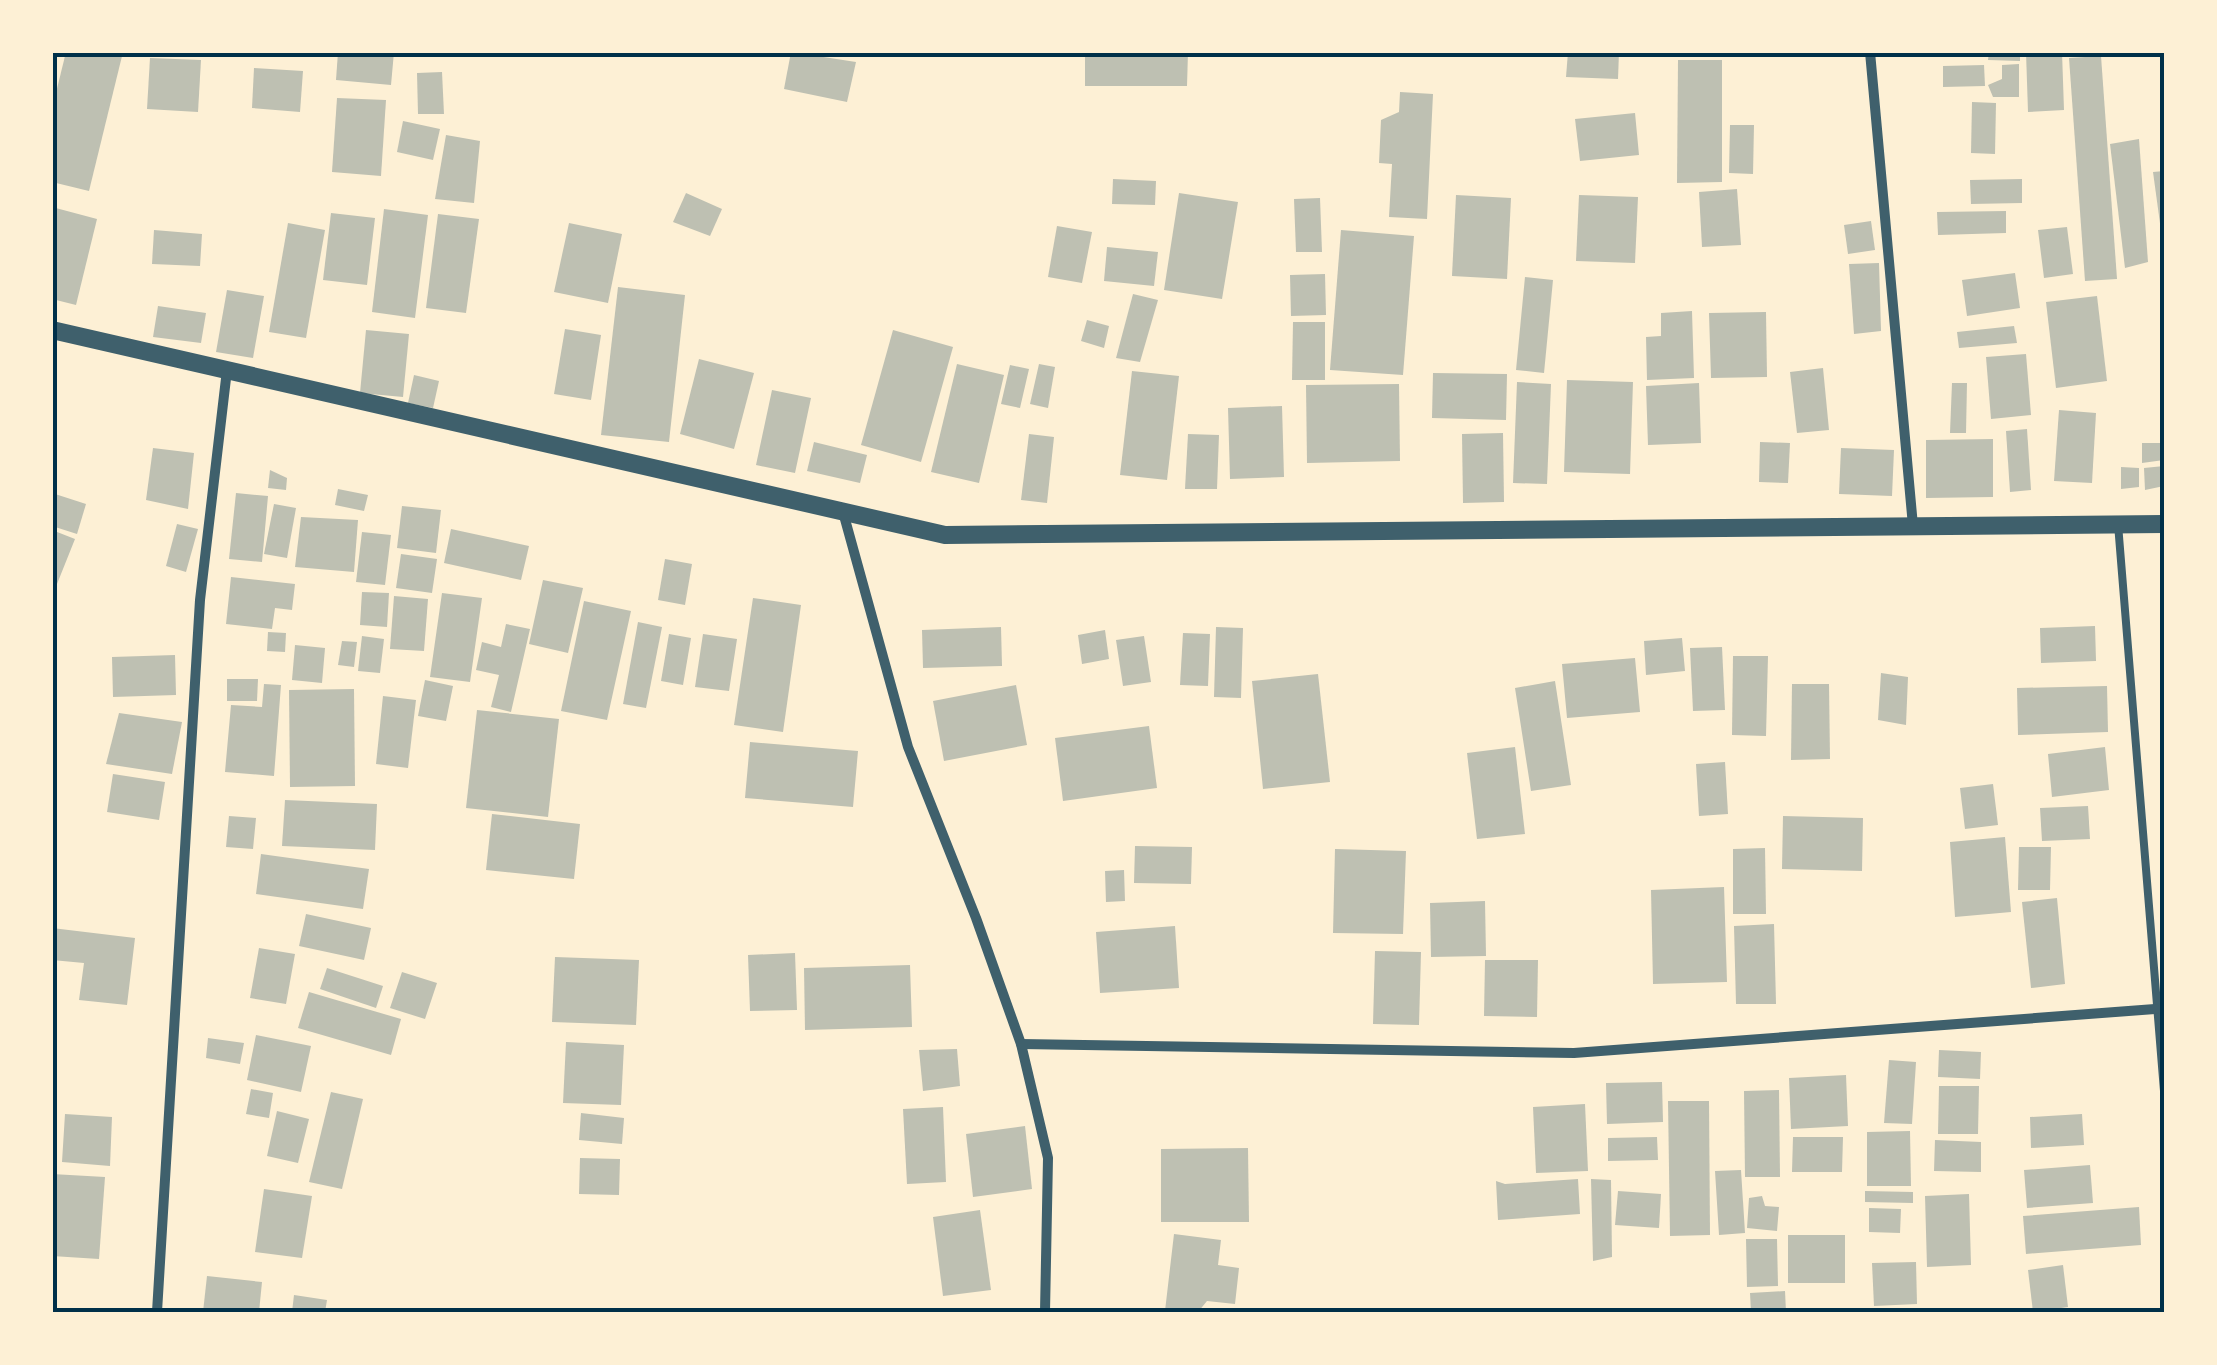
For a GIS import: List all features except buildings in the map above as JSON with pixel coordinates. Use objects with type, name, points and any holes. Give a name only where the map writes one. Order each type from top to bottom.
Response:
[{"type":"street","points":[[1870,52],[1913,526]]},
{"type":"street","points":[[52,330],[946,535],[2164,524]]},
{"type":"street","points":[[158,1312],[200,600],[227,370]]},
{"type":"street","points":[[844,512],[908,747],[1021,1044],[1048,1158],[1045,1312]]},
{"type":"street","points":[[1021,1044],[1574,1053],[2156,1009]]},
{"type":"lane","points":[[2118,524],[2164,1091]]}]
